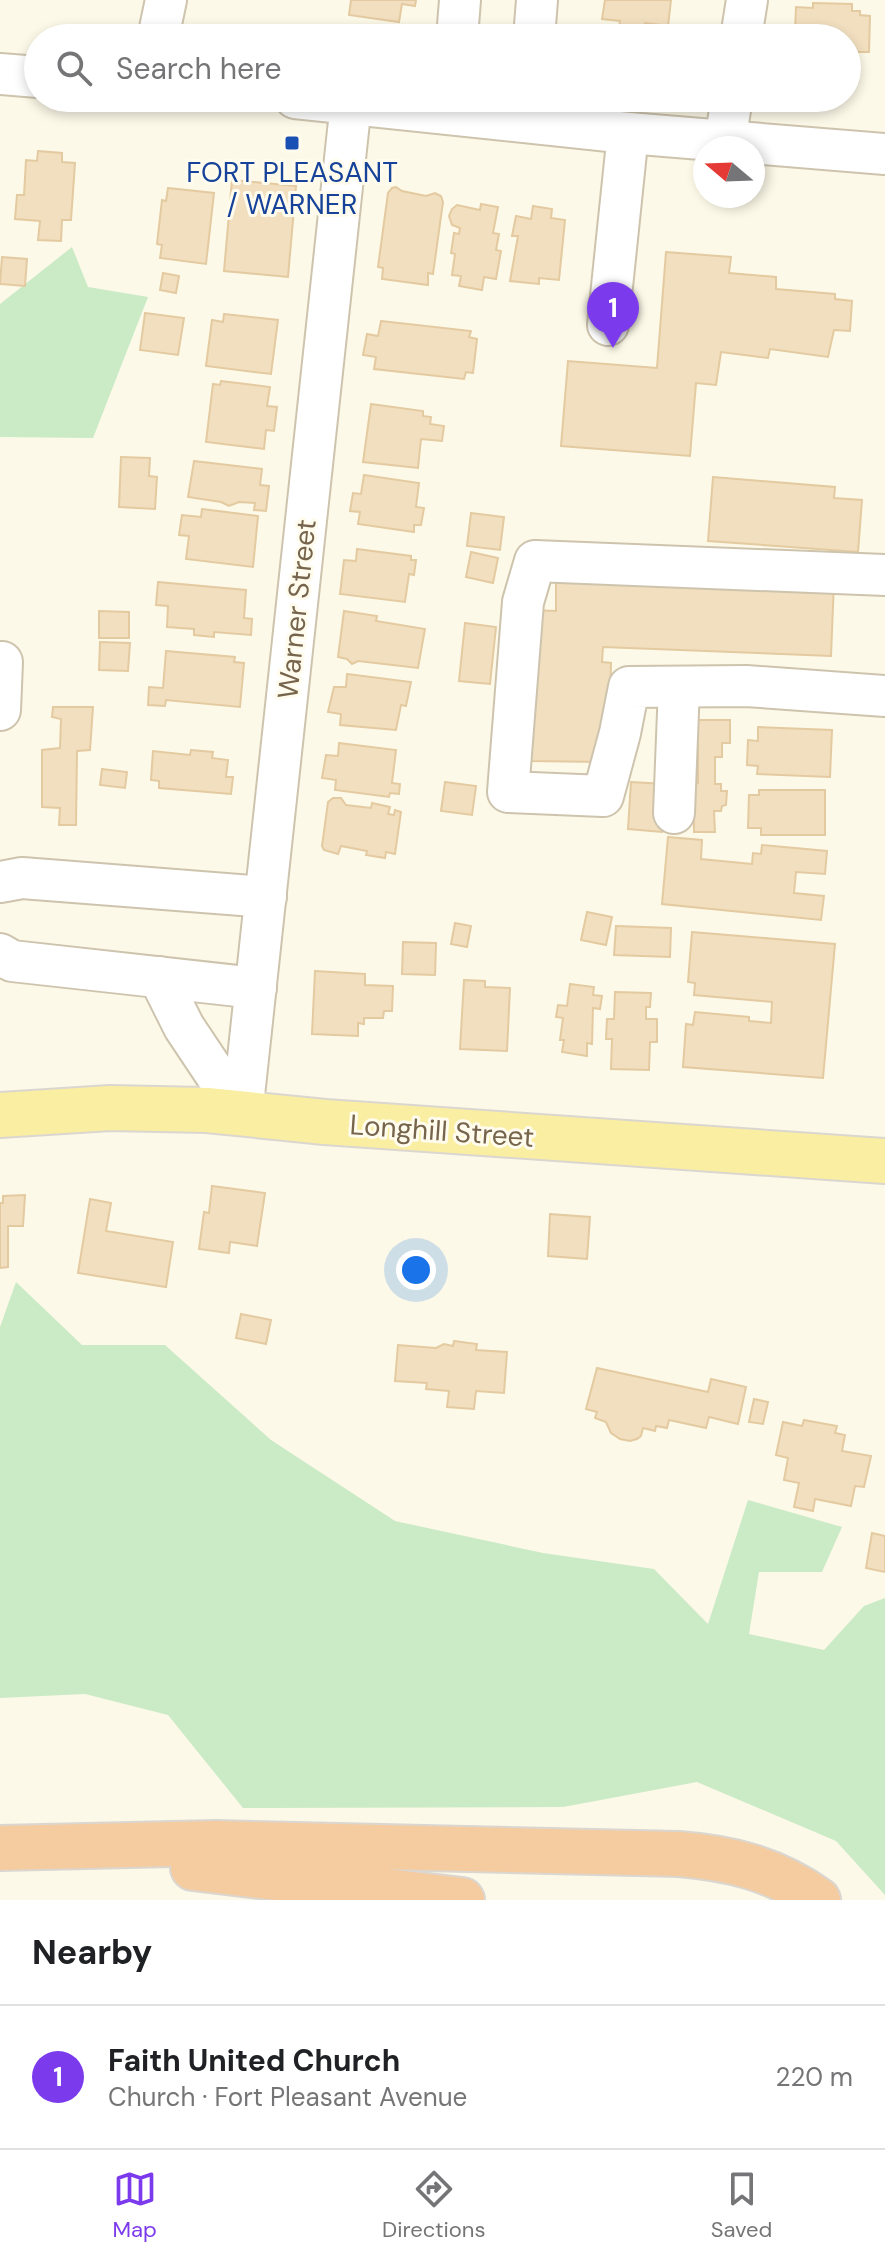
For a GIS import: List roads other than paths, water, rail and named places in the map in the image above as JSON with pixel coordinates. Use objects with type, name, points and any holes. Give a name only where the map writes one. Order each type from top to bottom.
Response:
[{"type":"highway","points":[[16,1848],[216,1843],[679,1854],[724,1859],[766,1870],[818,1900]]},
{"type":"highway","points":[[16,1848],[462,1900]]},
{"type":"main road","name":"Longhill Street","points":[[0,1115],[147,1108],[885,1161]]},
{"type":"street","points":[[161,24],[166,0]]},
{"type":"street","points":[[458,24],[460,0]]},
{"type":"street","points":[[535,24],[537,0]]},
{"type":"street","points":[[743,24],[747,0]]},
{"type":"street","points":[[0,74],[24,76]]},
{"type":"street","name":"Warner Street","points":[[242,1114],[350,112]]},
{"type":"street","points":[[534,112],[628,133],[693,138]]},
{"type":"street","points":[[726,136],[730,112]]},
{"type":"street","points":[[608,325],[628,133]]},
{"type":"street","points":[[765,144],[885,154]]},
{"type":"street","points":[[885,575],[535,561],[523,602],[508,792],[603,796],[629,687],[746,686],[885,696]]},
{"type":"street","points":[[0,710],[2,662]]},
{"type":"street","points":[[674,813],[679,687]]},
{"type":"street","points":[[0,882],[22,878],[266,897]]},
{"type":"street","points":[[0,954],[12,961],[256,988]]},
{"type":"street","points":[[159,977],[184,1027],[242,1114]]},
{"type":"place","name":"FORT PLEASANT / WARNER","points":[[292,143]]},
{"type":"place","name":"Faith United Church","points":[[613,348]]}]
